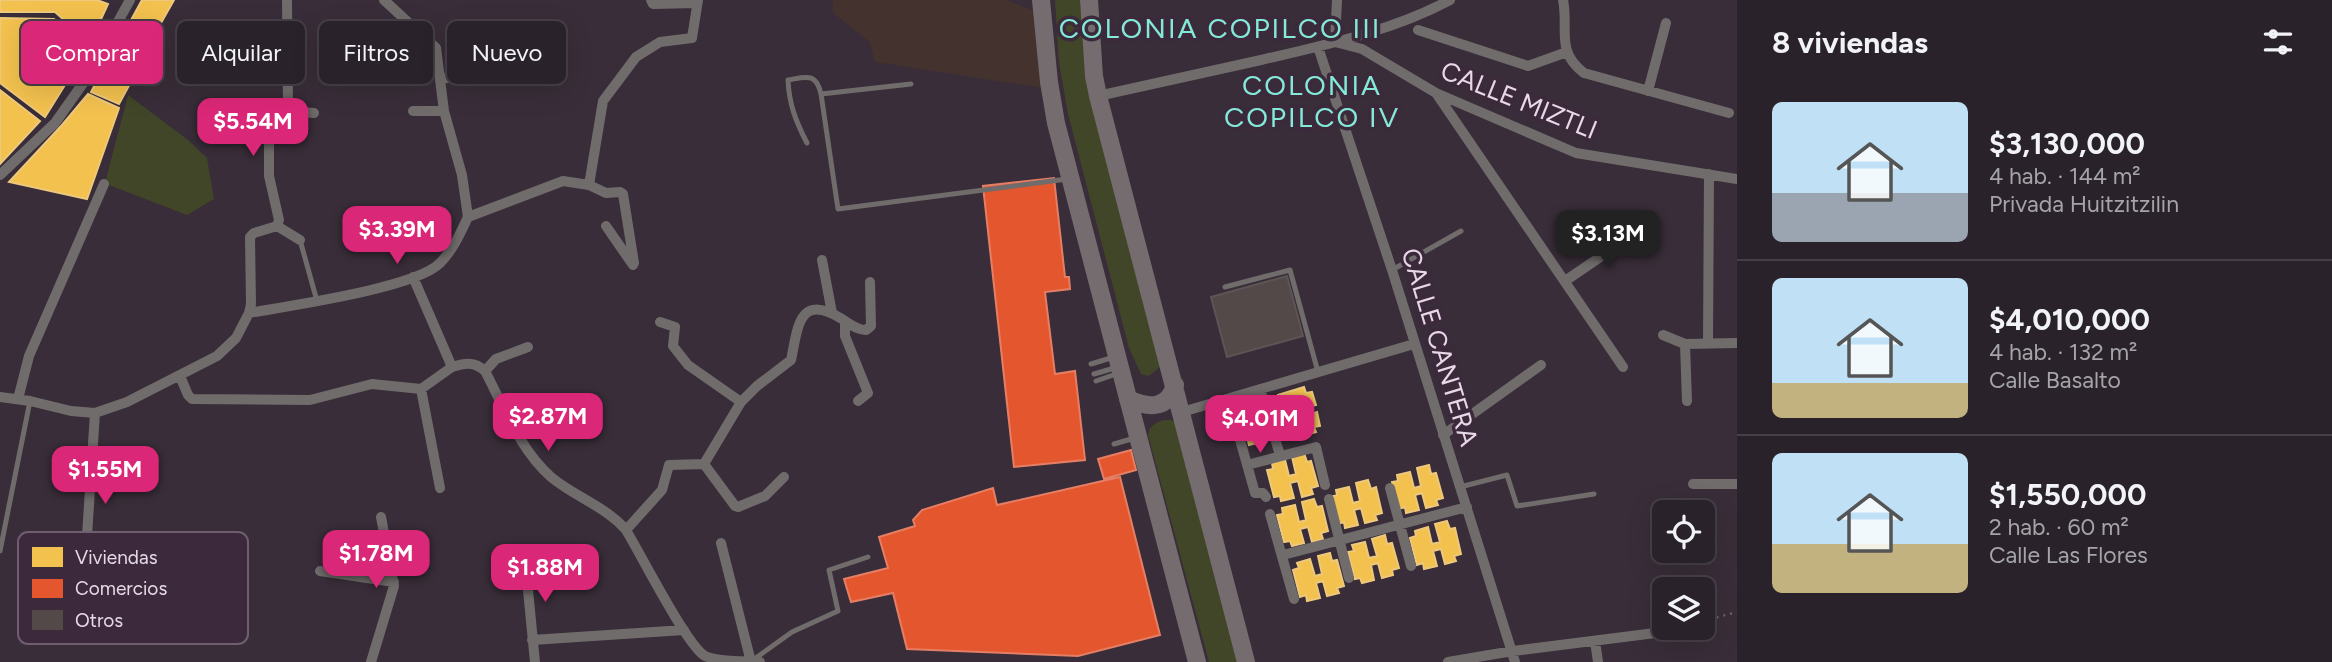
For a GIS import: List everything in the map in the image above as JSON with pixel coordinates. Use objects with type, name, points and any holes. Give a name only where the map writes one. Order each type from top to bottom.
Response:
[{"type":"main road","points":[[1041,0],[1056,124],[1197,662]]},
{"type":"main road","points":[[1089,0],[1094,76],[1098,96],[1246,662]]},
{"type":"main road","points":[[1128,399],[1147,406],[1158,405],[1168,399],[1175,385]]},
{"type":"main road","points":[[1138,438],[1154,416],[1182,412]]},
{"type":"street","points":[[0,175],[55,123],[86,79],[130,0]]},
{"type":"street","points":[[286,111],[287,0]]},
{"type":"street","points":[[249,313],[344,296],[413,277],[438,265],[456,243],[468,218],[462,175],[444,111],[436,48],[384,0]]},
{"type":"street","points":[[589,185],[603,101],[636,57],[660,42],[692,38],[698,1],[653,4],[651,0]]},
{"type":"street","points":[[1335,42],[1337,0]]},
{"type":"street","points":[[1423,0],[1428,12]]},
{"type":"street","points":[[1098,96],[1318,47],[1428,12],[1450,0]]},
{"type":"street","points":[[1577,0],[1564,1],[1563,36],[1574,65],[1584,73],[1729,113]]},
{"type":"street","points":[[1648,91],[1665,23]]},
{"type":"street","points":[[1418,30],[1528,66],[1567,52]]},
{"type":"street","name":"CALLE MIZTLI","points":[[1335,42],[1362,49],[1436,93],[1576,153],[1737,179]]},
{"type":"street","name":"CALLE CANTERA","points":[[1318,47],[1392,270],[1514,656]]},
{"type":"street","points":[[441,79],[447,78]]},
{"type":"street","points":[[1436,93],[1623,367]]},
{"type":"street","points":[[277,226],[279,220],[269,176],[269,122],[286,111],[314,113]]},
{"type":"street","points":[[413,111],[444,111]]},
{"type":"street","points":[[1709,174],[1709,343]]},
{"type":"street","points":[[468,218],[563,181],[589,185],[606,192],[620,192],[623,194],[633,265],[606,226]]},
{"type":"street","points":[[24,400],[29,356],[104,184]]},
{"type":"street","points":[[0,397],[52,408],[95,412],[127,402],[180,376],[217,356],[236,338],[249,313],[250,237],[254,233],[277,226],[300,240]]},
{"type":"street","points":[[1565,281],[1634,234]]},
{"type":"street","points":[[821,261],[832,313]]},
{"type":"street","points":[[413,277],[452,367]]},
{"type":"street","points":[[704,464],[741,402],[791,360],[800,317],[815,310],[832,313],[860,330],[871,326],[870,282]]},
{"type":"street","points":[[845,321],[845,336],[868,393],[858,401]]},
{"type":"street","points":[[660,322],[675,327],[673,346],[688,365],[741,402]]},
{"type":"street","points":[[1663,335],[1685,344],[1737,342]]},
{"type":"street","points":[[1182,412],[1414,344]]},
{"type":"street","points":[[1685,344],[1687,401]]},
{"type":"street","points":[[485,371],[496,359],[528,347]]},
{"type":"street","points":[[180,376],[192,399],[310,400],[372,384],[421,389],[452,367],[466,363],[478,365],[485,371],[535,462],[554,479],[614,516],[626,530],[684,630],[700,652],[707,657],[760,662]]},
{"type":"street","points":[[1443,435],[1541,365]]},
{"type":"street","points":[[1260,388],[1280,455]]},
{"type":"street","points":[[421,389],[440,488]]},
{"type":"street","points":[[87,532],[95,412]]},
{"type":"street","points":[[1233,415],[1255,493],[1263,493],[1266,497]]},
{"type":"street","points":[[1247,465],[1316,447],[1325,485]]},
{"type":"street","points":[[626,530],[662,490],[669,465],[704,464]]},
{"type":"street","points":[[704,464],[738,507],[765,496],[784,477]]},
{"type":"street","points":[[1693,484],[1737,484]]},
{"type":"street","points":[[1390,488],[1411,566]]},
{"type":"street","points":[[1329,499],[1349,578]]},
{"type":"street","points":[[1283,555],[1467,508]]},
{"type":"street","points":[[1270,514],[1294,599]]},
{"type":"street","points":[[372,662],[394,582],[381,517]]},
{"type":"street","points":[[721,543],[751,662]]},
{"type":"street","points":[[524,549],[535,662]]},
{"type":"street","points":[[320,571],[394,582]]},
{"type":"street","points":[[532,640],[684,630]]},
{"type":"street","points":[[1448,662],[1514,656],[1652,633]]},
{"type":"street","points":[[1595,641],[1598,662]]},
{"type":"lane","points":[[807,143],[789,100],[788,80],[806,77],[819,83],[838,209],[1070,178]]},
{"type":"lane","points":[[821,94],[911,84]]},
{"type":"lane","points":[[1392,270],[1461,231]]},
{"type":"lane","points":[[300,240],[317,301]]},
{"type":"lane","points":[[1226,287],[1290,270],[1318,372]]},
{"type":"lane","points":[[1091,364],[1119,365]]},
{"type":"lane","points":[[1095,378],[1119,365]]},
{"type":"lane","points":[[0,551],[24,400]]},
{"type":"lane","points":[[1114,444],[1138,438]]},
{"type":"lane","points":[[1460,487],[1507,475],[1517,506],[1594,494]]},
{"type":"lane","points":[[751,662],[792,632],[838,611],[829,570],[868,557]]},
{"type":"path","points":[[1715,617],[1737,611]]},
{"type":"shaded area","points":[[833,0],[1006,0],[1035,11],[1043,88],[875,62],[869,41],[833,13]]},
{"type":"green space","points":[[1055,0],[1080,0],[1086,76],[1161,366],[1149,376],[1141,374],[1129,348],[1068,114],[1059,63]]},
{"type":"green space","points":[[128,95],[188,140],[207,158],[214,199],[187,215],[109,185],[106,179]]},
{"type":"green space","points":[[1164,420],[1178,424],[1240,662],[1209,662],[1148,435],[1153,425]]},
{"type":"building: Viviendas","points":[[0,0],[97,0],[108,4],[100,21],[65,21],[55,12],[0,12]]},
{"type":"building: Viviendas","points":[[142,0],[174,0],[162,21],[131,21]]},
{"type":"building: Viviendas","points":[[0,18],[56,21],[21,21],[21,84],[66,84],[45,117],[0,83]]},
{"type":"building: Viviendas","points":[[95,84],[130,84],[119,104],[91,92]]},
{"type":"building: Viviendas","points":[[0,90],[40,121],[0,164]]},
{"type":"building: Viviendas","points":[[88,94],[119,108],[87,199],[9,182],[62,125]]},
{"type":"building: Viviendas","points":[[1304,387],[1306,393],[1312,392],[1316,405],[1299,409],[1302,417],[1317,412],[1320,426],[1314,427],[1316,432],[1291,439],[1289,432],[1283,434],[1280,423],[1295,418],[1292,411],[1278,415],[1274,403],[1280,401],[1278,395]]},
{"type":"building: Viviendas","points":[[1252,402],[1255,410],[1260,409],[1266,435],[1259,436],[1261,442],[1249,445],[1245,429],[1239,431],[1237,424],[1244,423],[1240,405]]},
{"type":"building: Viviendas","points":[[1304,453],[1307,462],[1311,461],[1318,486],[1311,488],[1313,494],[1302,497],[1298,481],[1290,483],[1294,498],[1281,501],[1280,496],[1274,497],[1267,470],[1273,469],[1272,463],[1285,460],[1289,476],[1296,474],[1292,457]]},
{"type":"building: Viviendas","points":[[1429,465],[1431,474],[1436,473],[1443,498],[1436,500],[1438,505],[1426,508],[1422,493],[1415,495],[1419,510],[1406,513],[1405,507],[1399,509],[1392,482],[1398,481],[1397,475],[1410,472],[1414,488],[1421,486],[1417,468]]},
{"type":"building: Viviendas","points":[[1368,480],[1371,489],[1376,487],[1382,513],[1375,515],[1377,520],[1365,523],[1361,508],[1354,510],[1358,525],[1345,528],[1344,522],[1338,524],[1331,497],[1337,495],[1336,490],[1349,487],[1353,503],[1360,501],[1356,483]]},
{"type":"building: Viviendas","points":[[1314,499],[1317,507],[1322,506],[1328,531],[1321,533],[1323,539],[1312,542],[1308,527],[1300,529],[1304,543],[1292,546],[1290,541],[1284,542],[1277,515],[1283,514],[1282,508],[1295,505],[1299,522],[1306,520],[1302,502]]},
{"type":"building: Viviendas","points":[[1447,521],[1450,529],[1455,528],[1461,554],[1454,556],[1456,561],[1445,564],[1441,549],[1433,551],[1437,566],[1424,569],[1423,563],[1417,565],[1410,538],[1416,536],[1415,531],[1428,527],[1432,544],[1440,542],[1435,524]]},
{"type":"building: Viviendas","points":[[1385,535],[1387,544],[1392,543],[1399,568],[1392,570],[1393,575],[1382,578],[1378,563],[1371,565],[1374,580],[1362,583],[1360,578],[1355,579],[1348,552],[1354,551],[1352,545],[1365,542],[1369,558],[1377,556],[1372,539]]},
{"type":"building: Viviendas","points":[[1330,553],[1332,561],[1337,560],[1344,586],[1337,588],[1339,593],[1327,596],[1323,581],[1316,583],[1320,598],[1307,601],[1306,595],[1300,597],[1293,570],[1299,568],[1297,563],[1310,559],[1315,576],[1322,574],[1318,556]]},
{"type":"building: Comercios","points":[[1054,178],[1065,277],[1069,277],[1070,289],[1045,292],[1055,374],[1075,371],[1085,460],[1014,467],[983,186]]},
{"type":"building: Comercios","points":[[1131,450],[1136,470],[1104,479],[1098,459]]},
{"type":"building: Comercios","points":[[1120,477],[1160,635],[1078,656],[907,649],[893,593],[851,602],[844,579],[888,568],[879,537],[915,526],[913,520],[922,510],[993,488],[997,505]]},
{"type":"building: Otros","points":[[1287,276],[1303,336],[1227,357],[1211,297]]},
{"type":"district","name":"COLONIA COPILCO III","points":[[1220,28]]},
{"type":"district","name":"COLONIA COPILCO IV","points":[[1312,101]]}]
